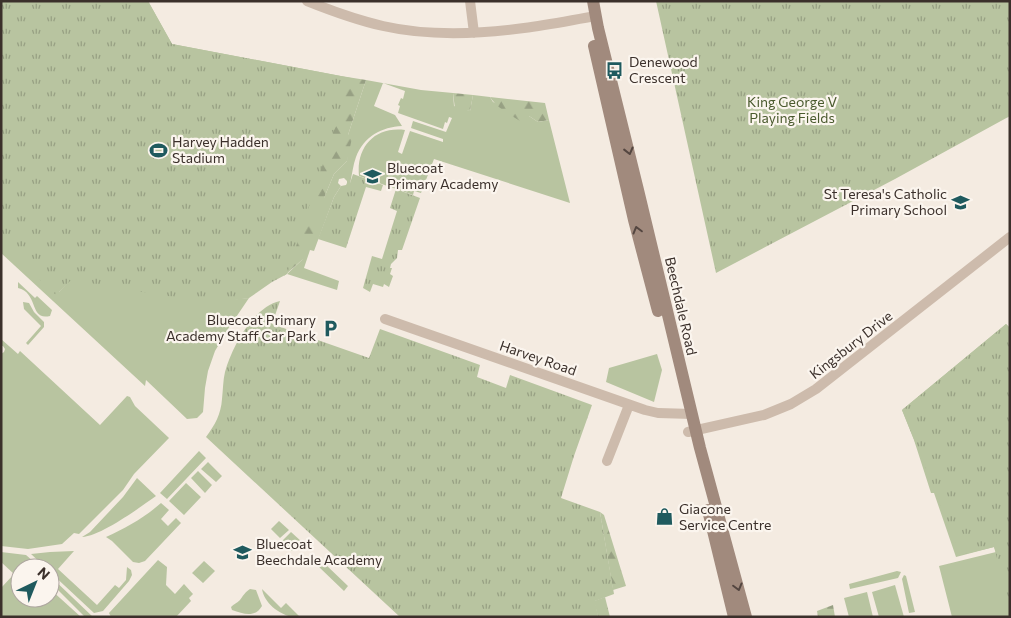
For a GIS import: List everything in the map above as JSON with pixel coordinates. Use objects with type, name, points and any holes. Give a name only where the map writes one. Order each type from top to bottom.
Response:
[{"type":"street","points":[[307,1],[351,17],[416,32],[474,33],[526,28],[592,17]]},
{"type":"street","points":[[470,1],[474,33]]},
{"type":"street","name":"Beechdale Road","points":[[584,1],[592,17],[634,220],[688,414],[734,617]]},
{"type":"street","name":"Beechdale Road","points":[[592,17],[593,1]]},
{"type":"street","name":"Kingsbury Drive","points":[[692,431],[764,415],[791,404],[816,390],[1010,237]]},
{"type":"street","name":"Harvey Road","points":[[385,319],[629,405],[658,413],[688,414]]},
{"type":"street","points":[[607,462],[629,405]]},
{"type":"street","name":"Beechdale Road","points":[[692,431],[700,448],[746,617]]},
{"type":"green space","name":"Harvey Hadden Stadium","points":[[1,1],[148,1],[172,44],[351,78],[287,274],[249,298],[228,301],[185,299],[71,280],[56,295],[1,243]]},
{"type":"green space","points":[[148,1],[172,44],[341,76],[340,114],[324,198],[334,174],[347,161],[348,135],[366,80],[383,83],[374,106],[395,115],[402,126],[388,128],[374,134],[364,143],[356,157],[350,184],[344,178],[339,179],[338,183],[341,186],[334,197],[314,251],[310,250],[304,268],[339,281],[337,290],[287,274],[303,259],[228,300],[249,298],[215,351],[208,371],[203,412],[197,418],[187,419],[146,380],[145,386],[1,253],[1,236],[59,292],[70,280]]},
{"type":"green space","name":"King George V Playing Fields","points":[[656,1],[1010,1],[1010,116],[716,273]]},
{"type":"green space","points":[[341,76],[366,80],[348,135],[352,138],[347,161],[334,174],[324,198],[306,191]]},
{"type":"green space","points":[[383,83],[421,90],[453,93],[454,106],[470,111],[473,95],[490,97],[493,102],[529,116],[538,122],[549,120],[570,203],[434,159],[421,193],[414,191],[413,195],[359,176],[359,166],[364,148],[376,135],[385,131],[405,130],[398,152],[402,154],[410,131],[443,142],[443,139],[411,128],[413,121],[446,132],[452,118],[449,117],[443,129],[398,113],[400,106],[398,105],[401,98],[403,99],[405,91]]},
{"type":"green space","points":[[453,93],[473,95],[470,111],[455,109]]},
{"type":"green space","points":[[490,97],[545,103],[549,120],[538,122],[529,116],[520,121],[500,108]]},
{"type":"green space","points":[[353,174],[383,185],[381,191],[366,187],[346,248],[318,239],[334,197],[341,186],[350,183]]},
{"type":"green space","points":[[396,189],[420,198],[402,250],[398,250],[397,258],[391,264],[390,274],[393,276],[389,287],[384,284],[383,287],[373,284],[370,292],[363,288],[372,256],[382,259],[397,211],[390,208]]},
{"type":"green space","points":[[304,223],[316,227],[303,259],[284,276],[299,225]]},
{"type":"green space","points":[[18,282],[35,298],[37,296],[52,310],[50,316],[43,316],[36,311],[29,295],[18,288]]},
{"type":"green space","points":[[280,301],[272,324],[369,358],[380,329],[480,365],[477,377],[506,388],[510,375],[592,405],[561,498],[600,512],[614,594],[595,601],[598,617],[400,617],[206,437],[219,414],[225,372],[238,340],[261,311]]},
{"type":"green space","points":[[23,302],[29,303],[34,312],[44,322],[44,327],[28,345],[26,343],[41,326],[24,309]]},
{"type":"green space","points":[[1006,324],[1010,328],[1010,617],[952,617],[939,566],[996,552],[994,547],[956,557],[902,410]]},
{"type":"green space","points":[[1006,324],[1010,328],[1010,607],[994,547],[961,555],[902,410]]},
{"type":"green space","points":[[1,339],[18,354],[20,351],[100,425],[127,396],[169,438],[134,474],[123,490],[79,534],[74,533],[62,544],[28,549],[1,546],[1,354],[5,349],[1,346]]},
{"type":"green space","points":[[657,354],[662,370],[654,402],[606,382],[609,368]]},
{"type":"green space","points":[[199,451],[206,458],[167,499],[160,493]]},
{"type":"green space","points":[[208,462],[222,476],[216,482],[201,469]]},
{"type":"green space","points":[[198,471],[212,485],[205,493],[191,478]]},
{"type":"green space","points":[[137,478],[156,496],[109,527],[82,537],[90,532],[123,497]]},
{"type":"green space","points":[[186,483],[201,497],[184,515],[169,501]]},
{"type":"green space","points":[[161,503],[169,510],[161,519],[168,526],[176,518],[181,523],[145,561],[133,562],[106,537],[135,522]]},
{"type":"green space","points":[[600,512],[604,515],[626,586],[613,590]]},
{"type":"green space","points":[[279,521],[289,530],[280,538],[271,529]]},
{"type":"green space","points":[[291,532],[302,542],[292,551],[282,541]]},
{"type":"green space","points":[[74,551],[60,567],[60,558],[35,558],[31,554]]},
{"type":"green space","points":[[1,552],[26,555],[29,558],[10,558],[10,570],[1,562]]},
{"type":"green space","points":[[158,560],[167,567],[166,585],[175,594],[184,584],[193,594],[189,598],[191,601],[176,617],[111,617],[109,613]]},
{"type":"green space","points":[[204,561],[215,571],[203,583],[192,573]]},
{"type":"green space","points":[[324,563],[348,586],[344,591],[319,567]]},
{"type":"green space","points":[[127,567],[131,570],[132,575],[129,581],[103,611],[94,613],[60,581],[60,571],[97,605],[115,585],[119,588],[126,580]]},
{"type":"green space","points":[[897,571],[901,572],[898,578],[850,589],[849,584]]},
{"type":"green space","points":[[904,575],[906,576],[915,612],[909,613],[902,579]]},
{"type":"green space","points":[[10,578],[10,608],[60,608],[60,598],[81,617],[1,617],[1,588]]},
{"type":"green space","points":[[895,585],[904,617],[879,617],[872,592]]},
{"type":"green space","points":[[60,586],[93,617],[85,617],[60,592]]},
{"type":"green space","points":[[250,589],[256,590],[262,606],[259,610],[249,614],[232,610],[231,607]]},
{"type":"green space","points":[[262,589],[281,608],[286,603],[300,617],[292,617],[277,611],[266,599]]},
{"type":"green space","points":[[867,592],[873,617],[849,617],[844,598]]},
{"type":"green space","points":[[605,597],[610,617],[598,617],[594,601]]},
{"type":"green space","points":[[833,605],[835,617],[818,617],[817,611]]},
{"type":"place","name":"Denewood Crescent","points":[[615,70]]},
{"type":"place","name":"Harvey Hadden Stadium","points":[[158,150]]},
{"type":"place","name":"Bluecoat Primary Academy","points":[[373,176]]},
{"type":"place","name":"St Teresa's Catholic Primary School","points":[[961,202]]},
{"type":"place","name":"Bluecoat Primary Academy Staff Car Park","points":[[330,328]]},
{"type":"place","name":"Giacone Service Centre","points":[[665,517]]},
{"type":"place","name":"Bluecoat Beechdale Academy","points":[[242,552]]}]
